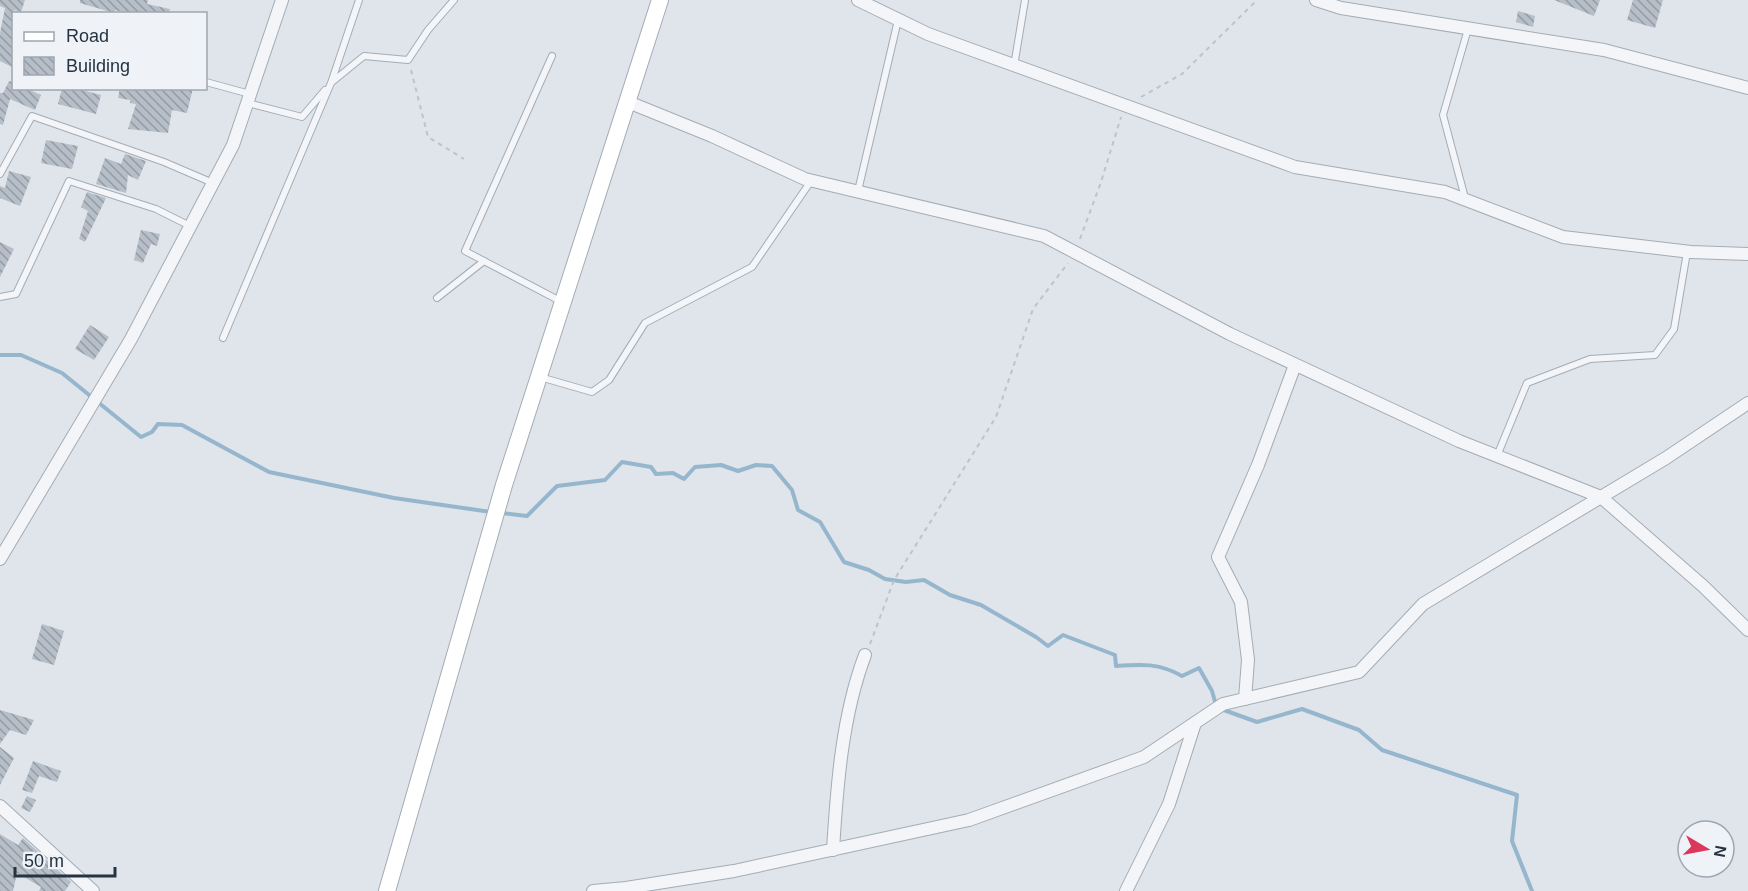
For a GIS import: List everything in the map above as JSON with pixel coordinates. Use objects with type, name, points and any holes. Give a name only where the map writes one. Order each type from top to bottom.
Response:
[{"type":"main road","points":[[387,891],[525,420],[660,0]]},
{"type":"street","points":[[0,559],[110,374],[233,145],[282,0]]},
{"type":"street","points":[[858,0],[874,4],[928,34],[1124,107],[1295,167],[1444,192],[1563,237],[1687,251],[1748,254]]},
{"type":"street","points":[[1316,0],[1341,8],[1604,50],[1748,88]]},
{"type":"street","points":[[627,102],[812,180],[1044,236],[1230,334],[1295,365],[1459,441],[1600,497],[1703,586],[1748,630]]},
{"type":"street","points":[[1245,699],[1248,660],[1241,602],[1218,557],[1258,465],[1295,365]]},
{"type":"street","points":[[592,891],[682,885],[734,871],[969,820],[1144,757],[1223,704],[1359,672],[1423,604],[1666,458],[1748,403]]},
{"type":"street","points":[[833,850],[838,776],[856,677],[865,655]]},
{"type":"street","points":[[1126,891],[1169,804],[1195,723]]},
{"type":"street","points":[[0,806],[93,891]]},
{"type":"lane","points":[[224,338],[331,83],[359,0]]},
{"type":"lane","points":[[207,82],[302,117],[331,83],[364,56],[408,60],[428,30],[453,0]]},
{"type":"lane","points":[[1014,66],[1025,0]]},
{"type":"lane","points":[[857,192],[898,19]]},
{"type":"lane","points":[[1466,201],[1443,115],[1468,28]]},
{"type":"lane","points":[[552,56],[465,251],[563,302]]},
{"type":"lane","points":[[0,174],[32,116],[164,162],[213,183]]},
{"type":"lane","points":[[539,377],[592,392],[609,380],[645,323],[752,267],[812,180]]},
{"type":"lane","points":[[0,297],[16,294],[69,181],[156,209],[190,226]]},
{"type":"lane","points":[[1497,456],[1527,383],[1590,359],[1655,355],[1674,329],[1687,251]]},
{"type":"lane","points":[[437,298],[484,261]]},
{"type":"path","points":[[865,655],[894,580],[996,417],[1033,309],[1075,252],[1101,182],[1124,107],[1182,74],[1257,0]]},
{"type":"path","points":[[408,60],[428,137],[464,159]]},
{"type":"building","points":[[0,0],[25,0],[21,12],[14,10],[12,12],[12,67],[0,61],[0,33],[5,8],[0,6]]},
{"type":"building","points":[[80,0],[148,0],[147,4],[170,9],[169,12],[115,10],[111,12],[80,3]]},
{"type":"building","points":[[1554,0],[1600,0],[1594,16]]},
{"type":"building","points":[[1633,0],[1663,0],[1655,28],[1627,20]]},
{"type":"building","points":[[1518,11],[1535,16],[1533,27],[1516,22]]},
{"type":"building","points":[[9,81],[12,82],[12,90],[30,90],[41,95],[35,110],[10,99],[3,125],[0,124],[0,93],[3,93]]},
{"type":"building","points":[[62,90],[82,90],[101,95],[96,114],[58,104]]},
{"type":"building","points":[[120,90],[193,90],[187,113],[172,110],[168,133],[128,129],[136,104],[130,103],[130,100],[118,98]]},
{"type":"building","points":[[46,140],[78,146],[72,169],[41,163]]},
{"type":"building","points":[[125,154],[146,161],[138,180],[128,175],[126,193],[96,184],[105,158],[121,164]]},
{"type":"building","points":[[9,171],[31,177],[20,206],[0,198],[0,186],[5,188]]},
{"type":"building","points":[[87,192],[106,198],[85,242],[79,239],[88,211],[81,207]]},
{"type":"building","points":[[141,230],[160,234],[157,246],[151,244],[143,263],[134,260]]},
{"type":"building","points":[[0,242],[14,249],[0,277]]},
{"type":"building","points":[[90,325],[109,337],[94,360],[75,349]]},
{"type":"building","points":[[42,624],[64,631],[54,665],[32,659]]},
{"type":"building","points":[[0,710],[34,720],[26,735],[10,730],[0,744]]},
{"type":"building","points":[[0,747],[14,758],[0,785]]},
{"type":"building","points":[[33,761],[61,771],[57,782],[39,776],[32,793],[22,790]]},
{"type":"building","points":[[27,796],[36,800],[30,812],[21,808]]},
{"type":"building","points":[[0,834],[18,845],[23,838],[71,882],[65,891],[39,891],[41,887],[17,873],[13,891],[0,891]]},
{"type":"waterway","points":[[0,355],[21,355],[62,373],[141,437],[152,432],[158,424],[182,425],[269,472],[394,498],[491,512]]},
{"type":"waterway","points":[[502,513],[527,516],[557,486],[605,480],[622,462],[651,467],[656,474],[673,473],[684,479],[695,467],[721,465],[738,471],[756,465],[772,466],[792,490],[798,510],[820,522],[844,562],[869,570],[885,579],[906,582],[924,580],[950,595],[981,605],[1048,646],[1063,635],[1115,655],[1116,666],[1150,665],[1182,676],[1199,668],[1212,691],[1216,705]]},
{"type":"waterway","points":[[1221,709],[1257,722],[1302,709],[1359,730],[1382,750],[1517,795],[1512,841],[1532,891]]}]
